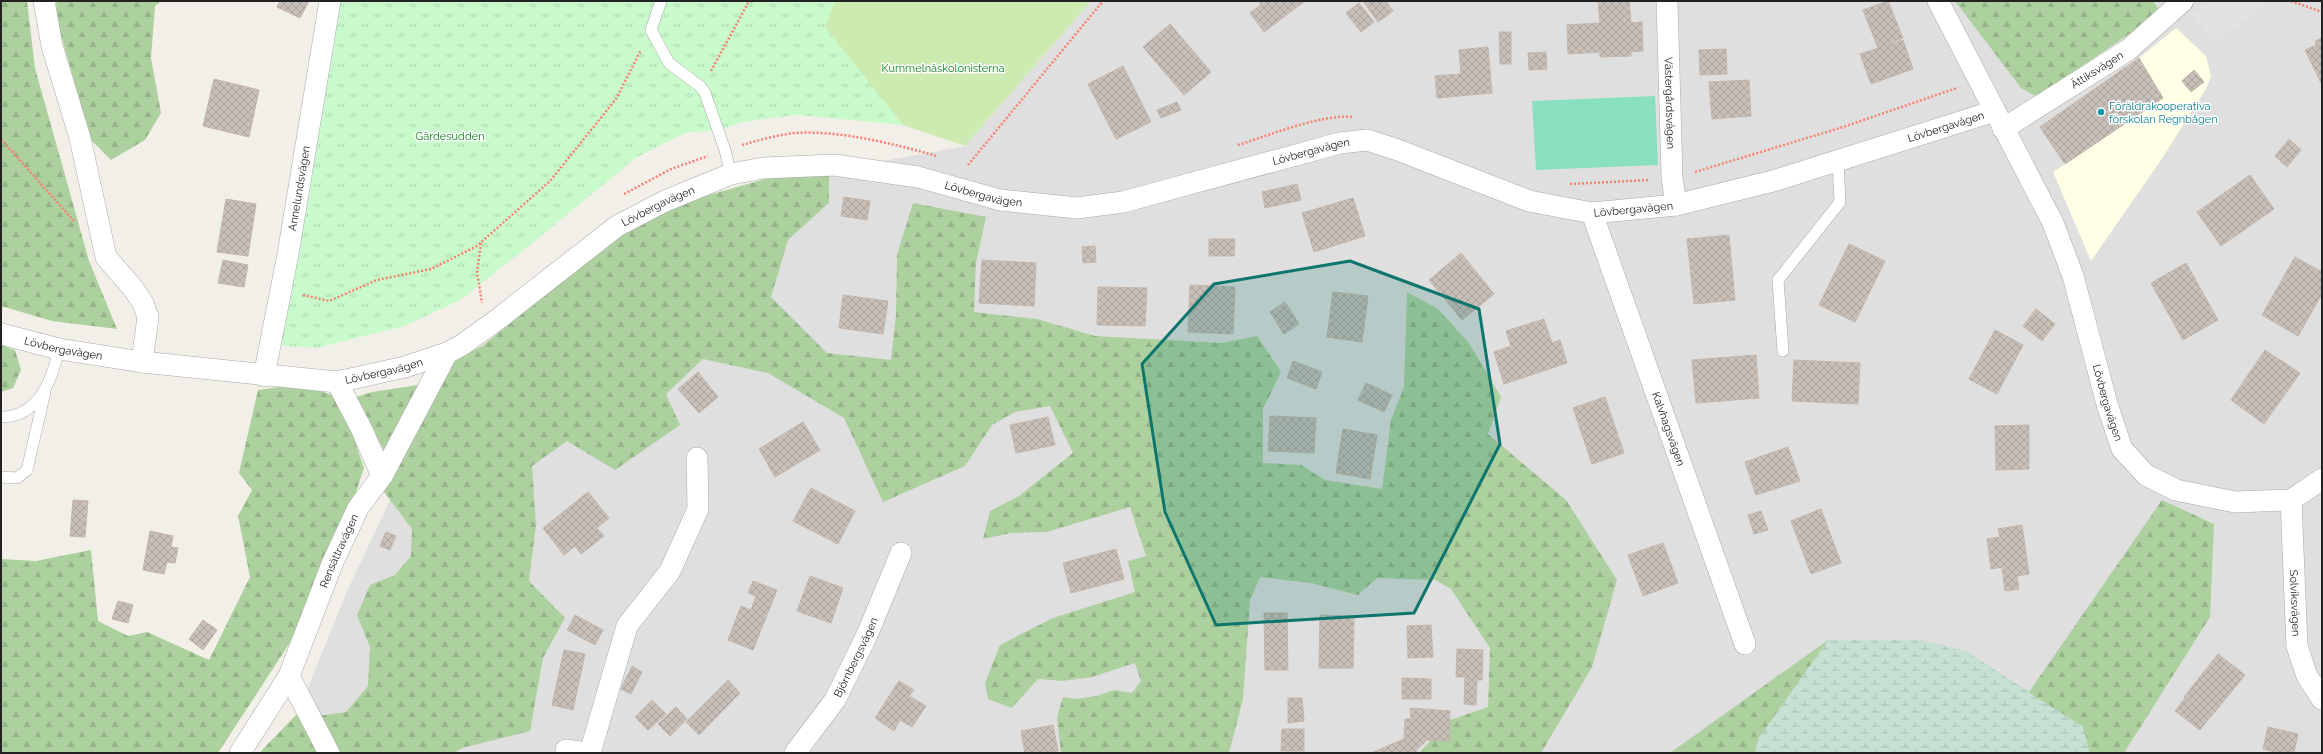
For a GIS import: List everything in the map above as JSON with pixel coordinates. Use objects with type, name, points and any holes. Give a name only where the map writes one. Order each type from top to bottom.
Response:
[{"type":"street","points":[[44,1],[52,46],[80,138],[106,257],[132,287],[143,303],[148,317],[142,362]]},
{"type":"street","name":"Annelundsvägen","points":[[264,376],[330,1]]},
{"type":"street","name":"Västergårdsvägen","points":[[1667,1],[1672,177],[1676,205]]},
{"type":"street","points":[[1938,1],[1999,120]]},
{"type":"street","name":"Ättiksvägen","points":[[1999,120],[2128,50],[2183,1]]},
{"type":"street","name":"Lövbergavägen","points":[[1,334],[59,349],[142,362],[264,376],[337,382],[405,367],[447,353],[498,319],[617,226],[665,201],[730,174],[763,168],[834,165],[918,177],[1000,200],[1076,208],[1123,202],[1340,143],[1366,140],[1398,150],[1529,201],[1592,213],[1676,205],[1773,181],[1838,160],[1999,120],[2040,195],[2062,244],[2073,276],[2106,404],[2122,449],[2146,475],[2176,490],[2235,502],[2291,500]]},
{"type":"street","name":"Kalvhagsvägen","points":[[1592,213],[1745,644]]},
{"type":"street","name":"Rensättravägen","points":[[240,753],[288,676],[332,564],[358,508],[382,476],[447,353]]},
{"type":"street","points":[[337,382],[382,476]]},
{"type":"street","points":[[590,753],[627,626],[670,571],[698,509],[697,458]]},
{"type":"street","points":[[2291,500],[2322,479]]},
{"type":"street","name":"Solviksvägen","points":[[2291,500],[2297,646],[2307,676],[2322,699]]},
{"type":"street","name":"Björnbergsvägen","points":[[795,753],[835,700],[867,635],[901,553]]},
{"type":"street","points":[[288,676],[329,753]]},
{"type":"lane","points":[[661,1],[651,30],[669,63],[701,87],[725,150],[730,174]]},
{"type":"lane","points":[[1783,351],[1778,280],[1840,202],[1838,160]]},
{"type":"lane","points":[[1,477],[17,478],[27,470],[45,392],[55,367],[59,349]]},
{"type":"lane","points":[[1,417],[30,410],[45,392]]},
{"type":"path","points":[[701,87],[748,3],[753,1]]},
{"type":"path","points":[[968,165],[1104,1]]},
{"type":"path","points":[[2291,1],[2322,12]]},
{"type":"path","points":[[280,289],[329,301],[377,280],[431,269],[481,243],[550,181],[616,99],[651,30]]},
{"type":"path","points":[[1,139],[76,223]]},
{"type":"path","points":[[479,310],[482,302],[477,272],[481,243]]},
{"type":"highlighted area","points":[[1350,261],[1479,309],[1500,444],[1414,613],[1216,625],[1165,512],[1142,364],[1214,284]]},
{"type":"shaded area","points":[[1091,1],[2322,1],[2322,753],[317,753],[297,714],[348,589],[420,437],[829,171],[965,146]]},
{"type":"shaded area","points":[[2209,1],[2267,1],[2216,45],[2192,16]]},
{"type":"shaded area","points":[[2176,28],[2206,56],[2211,76],[2206,89],[2161,160],[2091,261],[2053,172],[2163,98],[2139,58]]},
{"type":"green space","points":[[1,1],[27,1],[35,68],[89,261],[117,329],[52,321],[1,306]]},
{"type":"green space","points":[[56,1],[161,1],[155,6],[151,58],[161,113],[145,140],[111,160],[91,140],[57,21]]},
{"type":"green space","name":"Gärdesudden","points":[[341,1],[1090,1],[928,133],[903,125],[797,115],[743,122],[715,131],[687,132],[637,157],[460,300],[405,326],[316,348],[274,345],[334,16]]},
{"type":"green space","name":"Kummelnäskolonisterna","points":[[835,1],[1091,1],[965,146],[903,125],[825,27]]},
{"type":"green space","points":[[1955,1],[2153,1],[2161,12],[2037,97],[2021,88]]},
{"type":"green space","points":[[1655,96],[1658,165],[1536,170],[1532,101]]},
{"type":"green space","points":[[829,171],[829,203],[788,240],[771,297],[827,353],[891,360],[896,315],[897,255],[913,203],[986,217],[976,263],[974,312],[1037,319],[1095,336],[1222,343],[1257,336],[1281,372],[1263,409],[1263,463],[1301,465],[1325,480],[1382,489],[1391,420],[1404,387],[1407,292],[1438,309],[1469,343],[1501,397],[1488,434],[1566,500],[1617,580],[1592,667],[1541,753],[1419,753],[1450,720],[1488,707],[1490,648],[1451,589],[1435,580],[1377,578],[1358,595],[1311,583],[1260,577],[1250,600],[1243,699],[1229,753],[1061,753],[1057,717],[1063,697],[1075,699],[1097,696],[1114,690],[1132,693],[1141,681],[1135,663],[1092,677],[1063,681],[1038,679],[1012,708],[988,699],[985,683],[1000,645],[1053,618],[1135,592],[1128,561],[1146,556],[1130,507],[1047,532],[1011,533],[983,539],[990,511],[1019,496],[1073,453],[1050,406],[1015,412],[992,425],[965,466],[883,502],[844,418],[768,373],[703,359],[666,394],[680,425],[615,470],[567,441],[532,466],[536,525],[529,581],[565,618],[543,658],[530,731],[462,748],[453,753],[339,753],[318,716],[346,712],[368,686],[370,647],[357,615],[370,585],[395,575],[411,556],[412,529],[384,492],[413,429],[456,359],[482,346],[550,292],[615,235],[638,223],[702,197],[772,177]]},
{"type":"green space","points":[[1,345],[15,350],[21,370],[13,388],[1,392]]},
{"type":"green space","points":[[300,384],[335,396],[352,433],[364,468],[349,513],[289,644],[218,753],[1,753],[1,559],[36,561],[91,550],[98,621],[128,636],[147,632],[209,660],[250,577],[238,516],[252,490],[239,473],[258,390]]},
{"type":"green space","points":[[425,384],[386,454],[356,397],[372,392]]},
{"type":"green space","points":[[2162,500],[2214,524],[2210,617],[2124,753],[1670,753],[1828,640],[1920,640],[1965,651],[2029,692]]},
{"type":"green space","points":[[1828,640],[1920,640],[1965,651],[2083,727],[2090,753],[1755,753],[1758,739]]},
{"type":"green space","points":[[297,714],[317,753],[260,753],[263,749]]},
{"type":"building","points":[[280,1],[309,1],[300,18],[277,7]]},
{"type":"building","points":[[1259,1],[1305,1],[1264,32],[1250,13],[1261,5]]},
{"type":"building","points":[[1363,1],[1386,1],[1393,11],[1378,22]]},
{"type":"building","points":[[1598,1],[1629,1],[1631,23],[1642,22],[1643,51],[1631,52],[1631,56],[1600,57],[1600,52],[1568,54],[1567,25],[1600,23]]},
{"type":"building","points":[[1888,1],[1903,38],[1878,48],[1863,10]]},
{"type":"building","points":[[1359,3],[1374,22],[1361,32],[1346,13]]},
{"type":"building","points":[[1170,24],[1211,72],[1184,95],[1143,47]]},
{"type":"building","points":[[1499,32],[1511,32],[1511,64],[1500,64]]},
{"type":"building","points":[[2322,38],[2322,85],[2305,50],[2316,45],[2315,41]]},
{"type":"building","points":[[1903,40],[1913,69],[1871,84],[1860,54]]},
{"type":"building","points":[[1488,47],[1492,93],[1437,98],[1435,76],[1461,74],[1459,50]]},
{"type":"building","points":[[1726,49],[1727,74],[1700,75],[1699,50]]},
{"type":"building","points":[[1546,52],[1547,69],[1529,70],[1528,53]]},
{"type":"building","name":"Föräldrakooperativa förskolan Regnbågen","points":[[2139,58],[2163,98],[2065,164],[2040,127]]},
{"type":"building","points":[[1123,66],[1151,122],[1116,139],[1088,84]]},
{"type":"building","points":[[2194,70],[2204,82],[2191,92],[2182,81]]},
{"type":"building","points":[[214,79],[259,90],[249,137],[203,126]]},
{"type":"building","points":[[1749,80],[1751,116],[1712,119],[1709,82]]},
{"type":"building","points":[[1177,102],[1181,110],[1161,118],[1157,110]]},
{"type":"building","points":[[2289,139],[2301,150],[2287,167],[2275,156]]},
{"type":"building","points":[[2250,175],[2274,209],[2221,246],[2197,212]]},
{"type":"building","points":[[1297,184],[1301,200],[1265,208],[1262,192]]},
{"type":"building","points":[[844,197],[870,201],[867,220],[841,216]]},
{"type":"building","points":[[1353,198],[1365,236],[1314,252],[1302,213]]},
{"type":"building","points":[[226,199],[256,204],[248,256],[217,252]]},
{"type":"building","points":[[1729,235],[1735,300],[1694,304],[1687,239]]},
{"type":"building","points":[[1209,239],[1235,239],[1234,256],[1209,256]]},
{"type":"building","points":[[1849,244],[1885,261],[1855,322],[1819,305]]},
{"type":"building","points":[[1095,246],[1096,262],[1083,263],[1082,247]]},
{"type":"building","points":[[1461,253],[1494,294],[1462,320],[1429,280]]},
{"type":"building","points":[[2295,257],[2322,272],[2322,294],[2298,336],[2262,315]]},
{"type":"building","points":[[223,260],[248,265],[244,287],[218,283]]},
{"type":"building","points":[[982,260],[1036,263],[1034,306],[979,303]]},
{"type":"building","points":[[2186,263],[2218,320],[2183,340],[2151,283]]},
{"type":"building","points":[[1190,285],[1235,287],[1233,334],[1188,332]]},
{"type":"building","points":[[1098,287],[1147,288],[1145,326],[1097,325]]},
{"type":"building","points":[[1333,292],[1368,296],[1362,342],[1327,337]]},
{"type":"building","points":[[843,295],[888,301],[883,334],[839,328]]},
{"type":"building","points":[[1285,302],[1299,324],[1284,334],[1270,312]]},
{"type":"building","points":[[2036,309],[2055,324],[2042,341],[2023,326]]},
{"type":"building","points":[[1544,319],[1552,343],[1560,340],[1567,363],[1504,384],[1494,352],[1511,346],[1506,331]]},
{"type":"building","points":[[1995,330],[2023,345],[1997,394],[1969,379]]},
{"type":"building","points":[[2265,350],[2300,373],[2264,424],[2231,400]]},
{"type":"building","points":[[1756,355],[1759,398],[1696,403],[1692,360]]},
{"type":"building","points":[[1794,360],[1860,363],[1858,404],[1792,401]]},
{"type":"building","points":[[1293,361],[1322,372],[1316,389],[1287,378]]},
{"type":"building","points":[[698,372],[718,397],[699,413],[678,389]]},
{"type":"building","points":[[1366,383],[1392,395],[1384,412],[1358,400]]},
{"type":"building","points":[[1605,397],[1624,453],[1592,464],[1573,408]]},
{"type":"building","points":[[1270,416],[1316,418],[1314,453],[1268,451]]},
{"type":"building","points":[[1048,417],[1055,445],[1016,453],[1010,425]]},
{"type":"building","points":[[803,422],[820,450],[775,477],[759,449]]},
{"type":"building","points":[[2029,425],[2029,469],[1996,470],[1995,426]]},
{"type":"building","points":[[1343,429],[1377,435],[1370,479],[1336,473]]},
{"type":"building","points":[[1788,447],[1800,481],[1756,495],[1745,462]]},
{"type":"building","points":[[811,488],[855,511],[838,544],[793,521]]},
{"type":"building","points":[[588,492],[609,518],[597,528],[604,536],[581,554],[575,546],[564,555],[543,528]]},
{"type":"building","points":[[73,500],[88,501],[85,537],[70,536]]},
{"type":"building","points":[[1821,509],[1841,563],[1811,574],[1791,521]]},
{"type":"building","points":[[1761,511],[1768,530],[1754,534],[1748,515]]},
{"type":"building","points":[[2022,525],[2029,574],[2017,576],[2019,589],[2005,591],[2002,567],[1991,569],[1987,539],[2000,537],[1998,529]]},
{"type":"building","points":[[150,531],[173,536],[171,547],[178,548],[175,563],[167,562],[164,574],[143,570]]},
{"type":"building","points":[[386,532],[396,536],[390,550],[380,546]]},
{"type":"building","points":[[1663,543],[1678,583],[1643,596],[1628,555]]},
{"type":"building","points":[[1116,549],[1124,579],[1071,593],[1063,563]]},
{"type":"building","points":[[810,576],[843,588],[831,623],[797,611]]},
{"type":"building","points":[[753,581],[777,590],[753,650],[728,640],[741,606],[751,610],[756,596],[748,593]]},
{"type":"building","points":[[118,601],[133,605],[128,623],[112,619]]},
{"type":"building","points":[[1264,613],[1287,613],[1288,670],[1265,670]]},
{"type":"building","points":[[575,615],[603,630],[595,645],[567,630]]},
{"type":"building","points":[[1320,615],[1354,616],[1353,668],[1319,668]]},
{"type":"building","points":[[203,620],[217,630],[203,650],[189,639]]},
{"type":"building","points":[[1431,625],[1433,657],[1408,658],[1407,626]]},
{"type":"building","points":[[1457,649],[1483,650],[1482,680],[1477,680],[1476,705],[1464,704],[1465,677],[1456,677]]},
{"type":"building","points":[[564,650],[585,654],[573,710],[552,705]]},
{"type":"building","points":[[2218,654],[2245,675],[2210,718],[2184,697]]},
{"type":"building","points":[[632,666],[642,672],[631,694],[621,689]]},
{"type":"building","points":[[1402,678],[1431,679],[1431,699],[1402,699]]},
{"type":"building","points":[[728,680],[740,693],[699,735],[686,722]]},
{"type":"building","points":[[899,681],[914,690],[909,696],[926,706],[912,727],[900,720],[894,731],[875,718]]},
{"type":"building","points":[[1288,698],[1302,698],[1304,721],[1288,723]]},
{"type":"building","points":[[2185,698],[2210,717],[2200,730],[2175,711]]},
{"type":"building","points":[[652,700],[666,714],[648,730],[635,717]]},
{"type":"building","points":[[676,707],[687,719],[670,736],[658,724]]},
{"type":"building","points":[[1410,708],[1450,711],[1449,741],[1427,740],[1416,750],[1417,753],[1371,753],[1404,739],[1405,719],[1411,719]]},
{"type":"building","points":[[1053,725],[1058,751],[1025,753],[1021,731]]},
{"type":"building","points":[[2268,727],[2298,734],[2294,753],[2280,753],[2263,749]]},
{"type":"building","points":[[1282,729],[1304,729],[1304,751],[1281,751]]},
{"type":"place","name":"Föräldrakooperativa förskolan Regnbågen","points":[[2101,112]]}]
